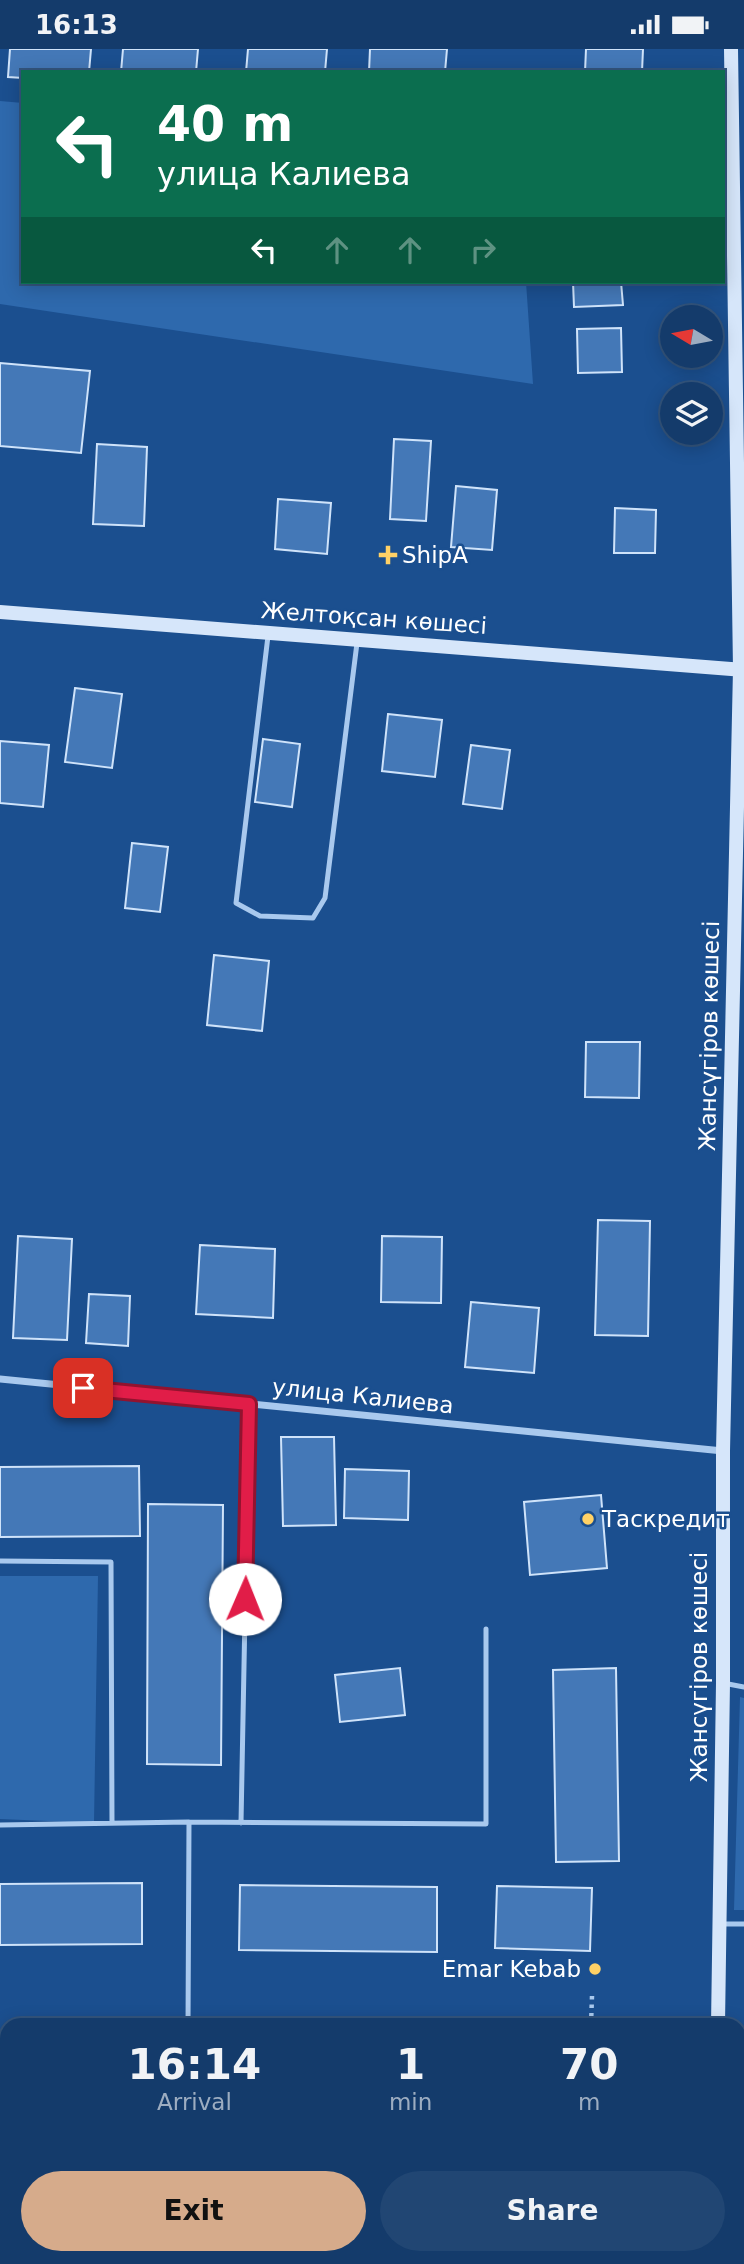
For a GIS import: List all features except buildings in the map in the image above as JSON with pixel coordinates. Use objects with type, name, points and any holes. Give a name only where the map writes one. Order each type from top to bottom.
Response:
[{"type":"main road","name":"Жансүгіров көшесі","points":[[718,2018],[723,1451],[739,900],[742,670],[731,49]]},
{"type":"main road","name":"Желтоқсан көшесі","points":[[0,612],[742,670]]},
{"type":"street","name":"улица Калиева","points":[[0,1379],[723,1451]]},
{"type":"lane","points":[[268,633],[236,903],[260,916],[313,918],[325,898],[358,639]]},
{"type":"lane","points":[[241,1823],[249,1404]]},
{"type":"lane","points":[[0,1561],[110,1562],[112,1823]]},
{"type":"lane","points":[[0,1825],[189,1822],[486,1824],[486,1629]]},
{"type":"lane","points":[[723,1683],[744,1687]]},
{"type":"lane","points":[[188,2018],[189,1822]]},
{"type":"lane","points":[[719,1924],[744,1924]]},
{"type":"path","points":[[591,2018],[593,1996]]},
{"type":"shaded area","points":[[0,101],[21,103],[21,284],[526,284],[533,384],[0,304]]},
{"type":"shaded area","points":[[0,1576],[98,1576],[94,1823],[0,1819]]},
{"type":"shaded area","points":[[740,1697],[744,1698],[744,1910],[734,1910]]},
{"type":"place","name":"ShipA","points":[[388,555]]},
{"type":"place","name":"Таскредит","points":[[588,1519]]},
{"type":"place","name":"Emar Kebab","points":[[595,1969]]},
{"type":"route","points":[[83,1388],[249,1404],[245,1599]]}]
